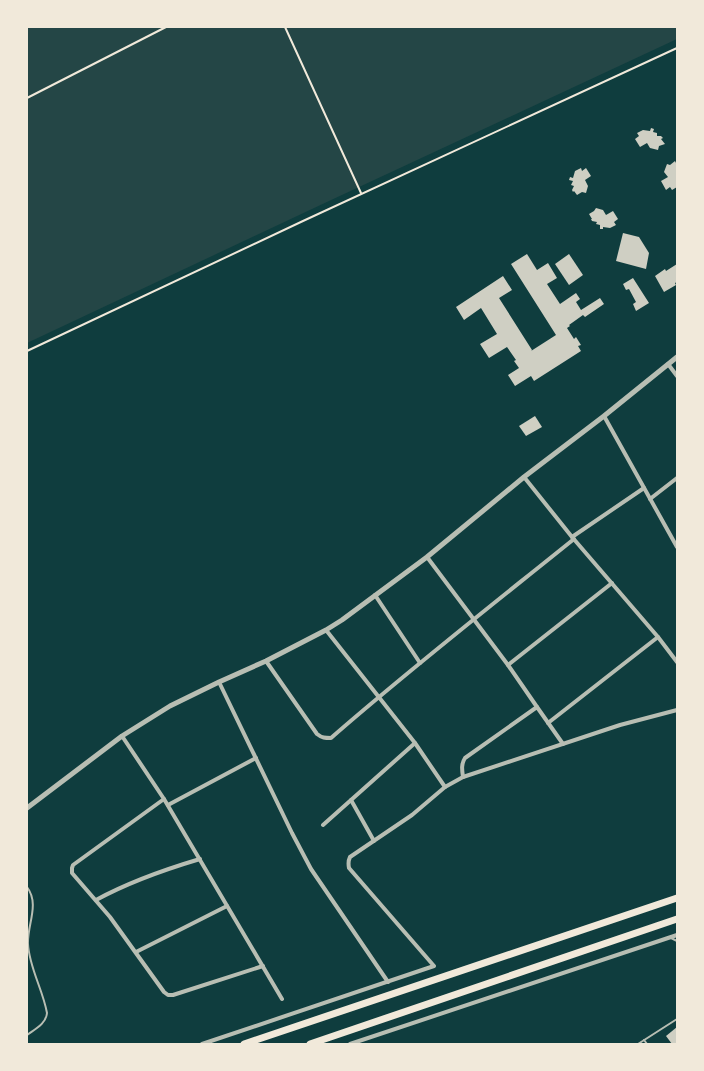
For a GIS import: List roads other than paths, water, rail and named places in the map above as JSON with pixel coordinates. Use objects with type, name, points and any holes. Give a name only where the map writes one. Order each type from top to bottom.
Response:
[{"type":"highway","points":[[244,1044],[677,898]]},
{"type":"highway","points":[[310,1044],[677,919]]},
{"type":"street","points":[[27,808],[122,736],[170,706],[218,682],[266,661],[326,630],[342,620],[427,557],[524,477],[677,358]]},
{"type":"street","points":[[668,364],[677,376]]},
{"type":"street","points":[[604,416],[677,547]]},
{"type":"street","points":[[524,477],[573,538],[658,637],[677,662]]},
{"type":"street","points":[[650,500],[677,478]]},
{"type":"street","points":[[266,661],[317,734],[321,737],[331,738],[378,697],[573,538],[644,488]]},
{"type":"street","points":[[427,557],[508,665],[563,744]]},
{"type":"street","points":[[508,665],[612,583]]},
{"type":"street","points":[[375,595],[420,663]]},
{"type":"street","points":[[326,630],[415,743],[445,787]]},
{"type":"street","points":[[548,723],[658,637]]},
{"type":"street","points":[[218,682],[311,870],[388,982]]},
{"type":"street","points":[[463,776],[462,769],[465,758],[536,707]]},
{"type":"street","points":[[202,1044],[434,966],[349,868],[348,860],[350,857],[412,815],[445,787],[463,776],[620,725],[677,710]]},
{"type":"street","points":[[122,736],[168,805],[282,999]]},
{"type":"street","points":[[323,826],[415,743]]},
{"type":"street","points":[[168,805],[256,758]]},
{"type":"street","points":[[164,799],[73,865],[72,873],[110,917],[164,992],[168,995],[173,995],[263,966]]},
{"type":"street","points":[[351,800],[374,841]]},
{"type":"street","points":[[96,900],[117,888],[138,879],[200,859]]},
{"type":"street","points":[[136,952],[227,906]]},
{"type":"street","points":[[350,1044],[677,935]]},
{"type":"lane","points":[[27,887],[32,895],[34,906],[28,936],[29,953],[47,1013],[45,1021],[27,1035]]},
{"type":"lane","points":[[670,937],[677,941]]},
{"type":"lane","points":[[638,1044],[677,1019]]},
{"type":"lane","points":[[644,1040],[647,1044]]}]
